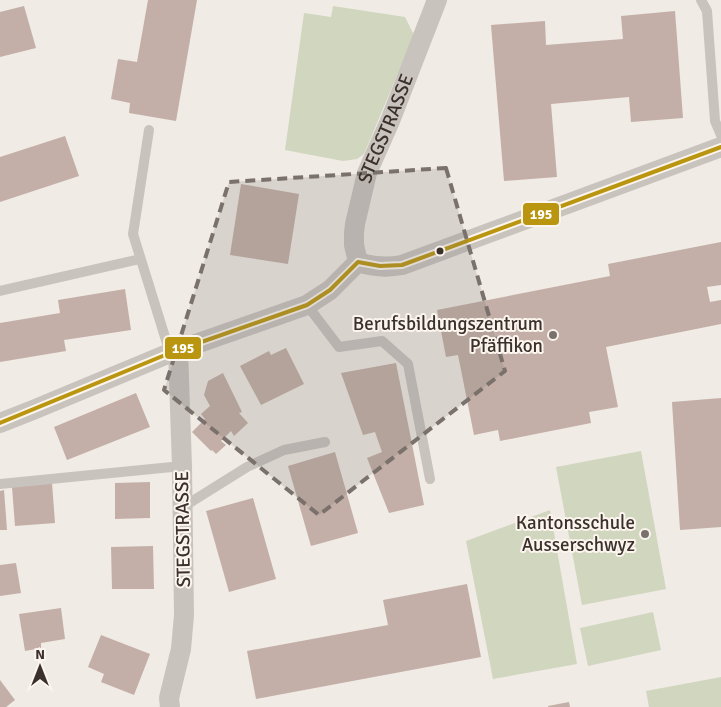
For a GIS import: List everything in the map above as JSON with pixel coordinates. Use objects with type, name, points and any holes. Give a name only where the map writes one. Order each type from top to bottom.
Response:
[{"type":"street","name":"STEGSTRASSE","points":[[358,262],[354,245],[355,224],[367,172],[390,121],[437,0]]},
{"type":"street","points":[[0,423],[174,352],[306,305],[330,290],[358,262],[380,267],[402,266],[721,147]]},
{"type":"street","name":"STEGSTRASSE","points":[[170,707],[169,698],[180,649],[184,615],[182,466],[174,352]]},
{"type":"lane","points":[[700,0],[707,11],[715,121],[721,135]]},
{"type":"lane","points":[[149,130],[133,234],[174,352]]},
{"type":"lane","points":[[0,291],[140,258]]},
{"type":"lane","points":[[306,305],[338,347],[382,341],[408,364],[430,479]]},
{"type":"lane","points":[[183,508],[247,467],[284,450],[325,442]]},
{"type":"lane","points":[[0,484],[182,466]]},
{"type":"highlighted area","points":[[446,168],[505,371],[319,515],[164,390],[229,182]]},
{"type":"green space","points":[[333,6],[405,17],[414,35],[364,154],[357,159],[343,161],[285,150],[304,13],[331,17]]},
{"type":"green space","points":[[641,451],[666,589],[582,605],[556,467]]},
{"type":"green space","points":[[550,510],[577,664],[493,679],[466,541]]},
{"type":"green space","points":[[653,612],[661,650],[588,666],[580,628]]},
{"type":"green space","points":[[721,677],[721,707],[649,707],[646,691]]},
{"type":"building","points":[[148,0],[197,0],[176,121],[129,113],[130,103],[111,99],[118,59],[137,62]]},
{"type":"building","points":[[24,6],[36,48],[0,57],[0,12]]},
{"type":"building","points":[[675,11],[683,118],[631,122],[629,97],[551,104],[557,177],[504,181],[491,25],[545,21],[546,45],[623,39],[621,16]]},
{"type":"building","points":[[65,136],[79,176],[0,202],[0,157]]},
{"type":"building","points":[[241,184],[299,194],[288,264],[230,255]]},
{"type":"building","name":"Berufsbildungszentrum Pfäffikon","points":[[721,242],[721,285],[707,287],[710,302],[721,300],[721,324],[606,347],[618,407],[589,412],[591,423],[500,441],[498,430],[474,435],[458,355],[446,357],[437,310],[610,276],[608,264]]},
{"type":"building","points":[[125,289],[131,330],[64,340],[66,351],[0,362],[0,323],[60,313],[58,300]]},
{"type":"building","points":[[286,348],[304,384],[261,405],[240,366],[269,351],[271,355]]},
{"type":"building","points":[[396,363],[424,505],[389,513],[367,458],[382,452],[375,432],[363,435],[341,373]]},
{"type":"building","points":[[223,373],[242,412],[239,413],[248,423],[234,436],[231,431],[221,441],[226,445],[216,454],[192,432],[205,419],[201,414],[210,406],[204,395],[208,381]]},
{"type":"building","points":[[136,393],[150,427],[67,460],[54,427]]},
{"type":"building","points":[[721,398],[721,527],[680,530],[672,402]]},
{"type":"building","points":[[335,452],[358,533],[311,546],[288,466]]},
{"type":"building","points":[[150,482],[150,518],[115,519],[115,483]]},
{"type":"building","points":[[52,483],[55,523],[15,526],[12,487]]},
{"type":"building","points":[[4,490],[7,530],[0,530],[0,491]]},
{"type":"building","points":[[253,498],[276,579],[229,592],[206,511]]},
{"type":"building","points":[[153,546],[154,589],[112,589],[111,547]]},
{"type":"building","points":[[16,563],[21,593],[0,596],[0,565]]},
{"type":"building","points":[[467,584],[481,657],[256,699],[247,651],[388,625],[383,600]]},
{"type":"building","points":[[61,608],[65,639],[41,643],[41,648],[25,651],[19,614]]},
{"type":"building","points":[[101,635],[150,654],[134,695],[101,682],[104,674],[88,667]]},
{"type":"building","points":[[0,680],[15,700],[6,707],[0,707]]},
{"type":"building","points":[[569,702],[570,707],[548,707],[548,706]]},
{"type":"transit line","name":"195","points":[[358,262],[380,266],[402,265],[721,147]]},
{"type":"transit line","name":"195","points":[[0,423],[170,353],[307,305],[330,290],[358,262]]},
{"type":"place","name":"Berufsbildungszentrum Pfäffikon","points":[[553,335]]},
{"type":"place","name":"Kantonsschule Ausserschwyz","points":[[645,534]]}]
